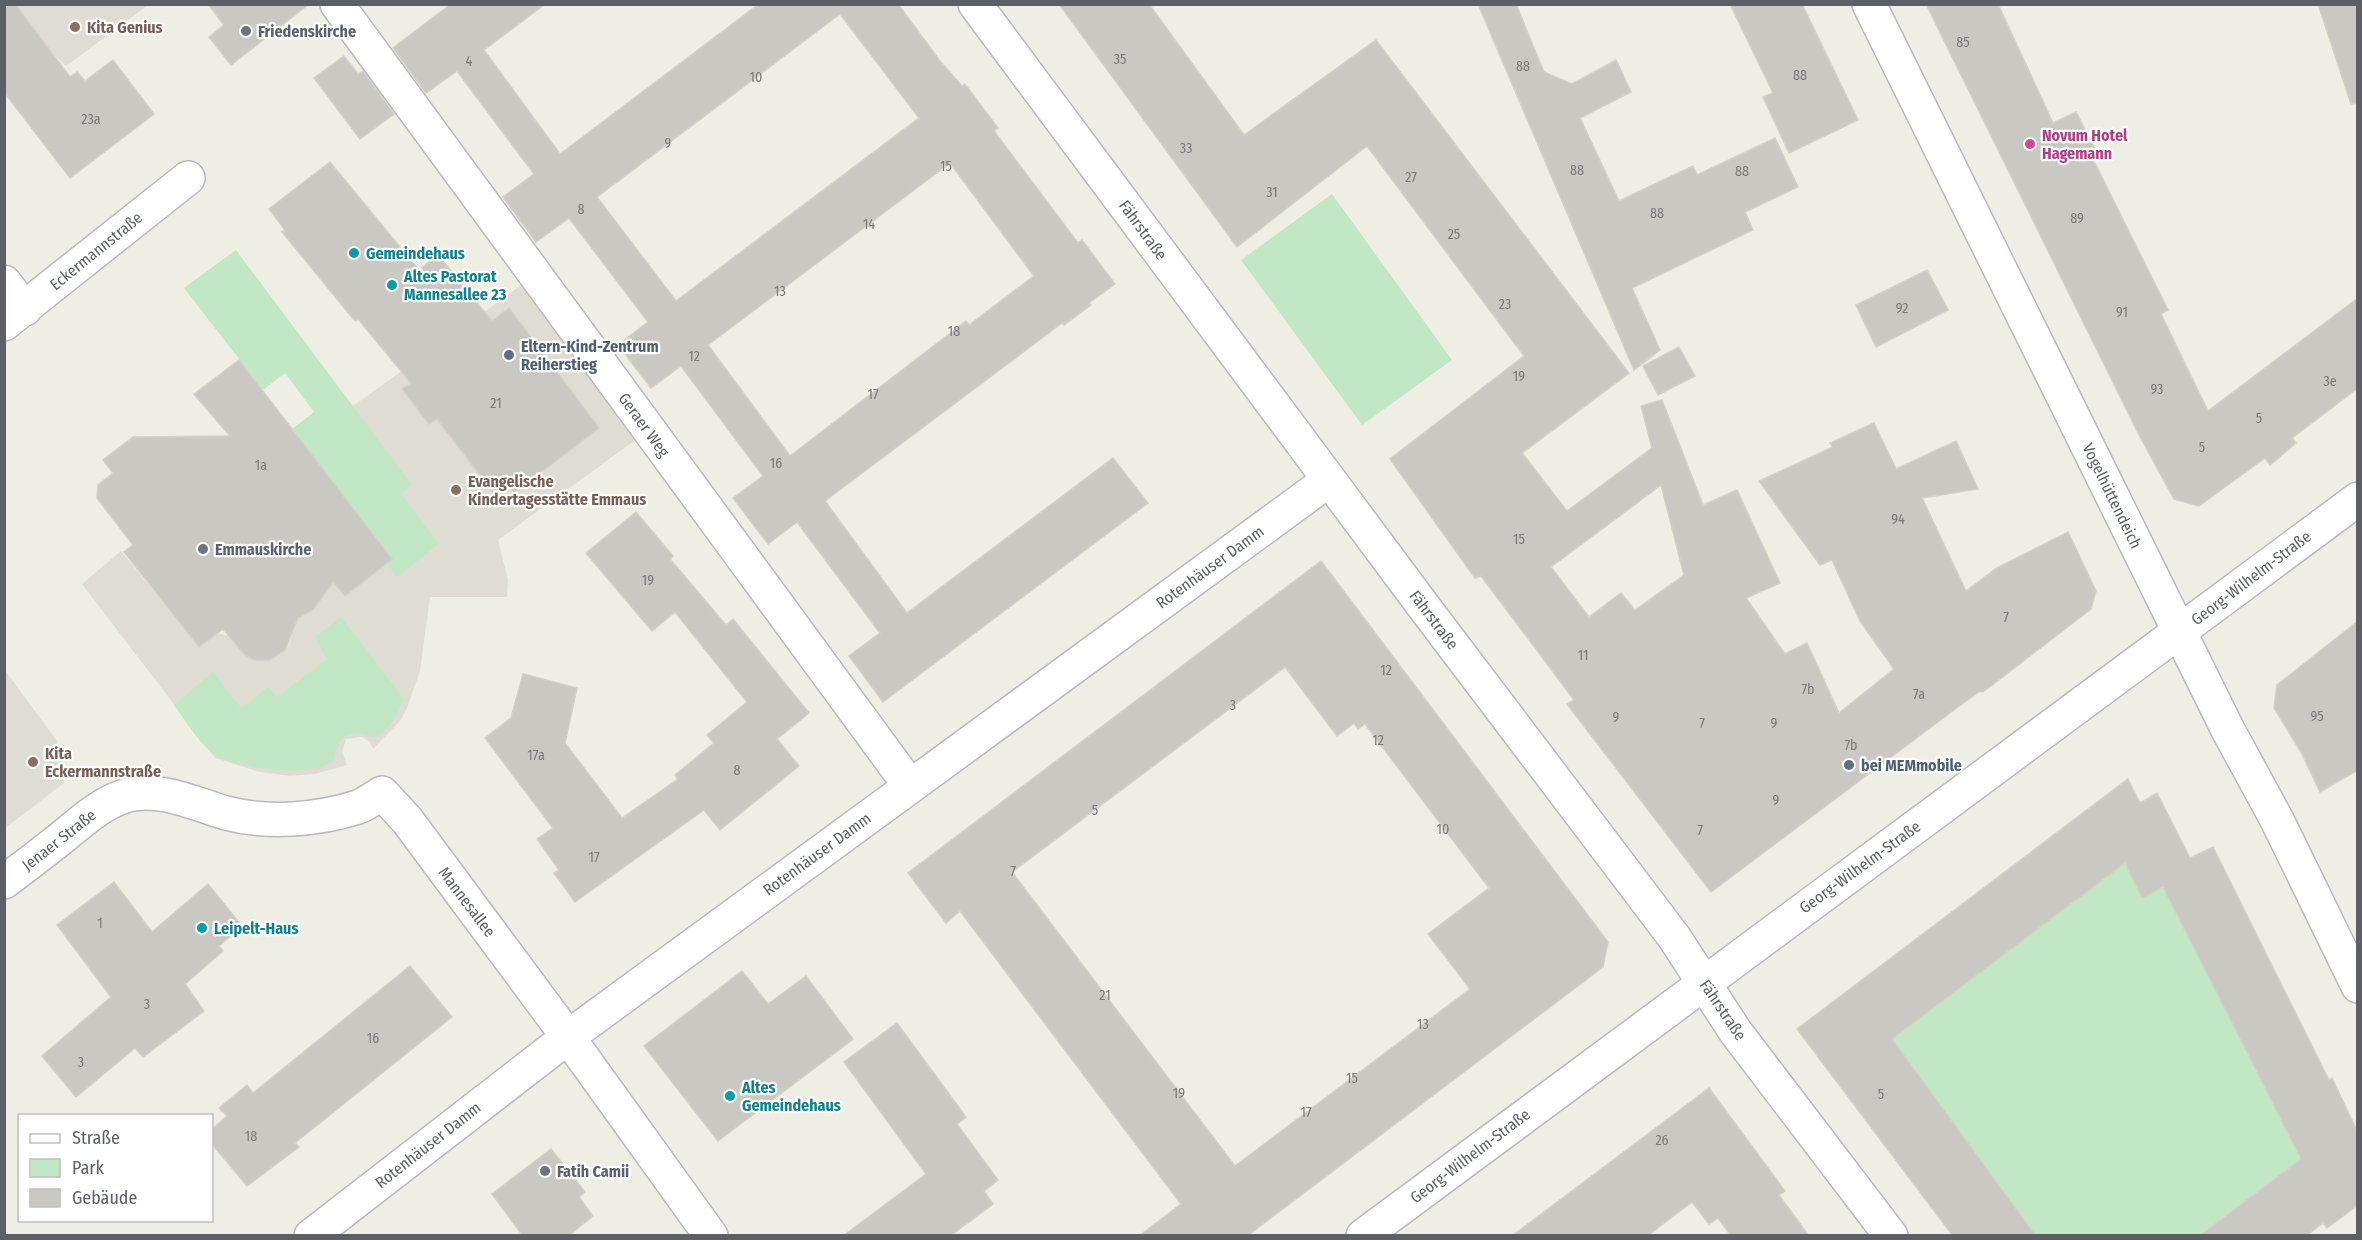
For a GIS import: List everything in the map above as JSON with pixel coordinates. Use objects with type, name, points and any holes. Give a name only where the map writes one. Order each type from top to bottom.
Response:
[{"type":"street","name":"Geraer Weg","points":[[337,4],[910,786]]},
{"type":"street","name":"Fährstraße","points":[[975,4],[1329,480],[1663,922],[1735,1031],[1891,1236]]},
{"type":"street","name":"Vogelhüttendeich","points":[[1869,4],[2228,730],[2277,820],[2358,986]]},
{"type":"street","name":"Eckermannstraße","points":[[15,316],[188,178]]},
{"type":"street","points":[[4,282],[15,316]]},
{"type":"street","name":"Rotenhäuser Damm","points":[[311,1236],[568,1037],[1329,480]]},
{"type":"street","name":"Georg-Wilhelm-Straße","points":[[1364,1236],[2358,499]]},
{"type":"street","name":"Mannesallee","points":[[115,799],[131,794],[153,793],[181,798],[242,817],[268,820],[317,816],[360,806],[382,794],[407,820],[568,1037],[711,1236]]},
{"type":"street","name":"Jenaer Straße","points":[[4,882],[96,810],[115,799]]},
{"type":"shaded area","name":"Kita Genius","points":[[15,5],[148,5],[66,66],[49,50]]},
{"type":"shaded area","name":"Evangelische Kindertagesstätte Emmaus","points":[[530,279],[645,433],[498,540],[508,580],[507,597],[430,597],[420,671],[407,708],[400,721],[373,749],[370,742],[362,737],[346,739],[342,752],[347,765],[315,774],[290,776],[260,772],[215,758],[82,584],[121,551],[199,647],[217,633],[229,636],[254,659],[270,660],[280,654],[289,645],[292,635],[291,624],[286,614],[308,612],[317,604],[316,563],[345,596],[394,557],[307,439]]},
{"type":"shaded area","name":"Kita Eckermannstraße","points":[[4,669],[57,741],[64,783],[5,828]]},
{"type":"green space","points":[[1332,194],[1452,360],[1362,425],[1241,260]]},
{"type":"green space","points":[[236,250],[412,485],[401,494],[439,544],[397,577],[387,564],[392,559],[292,429],[314,412],[285,373],[263,390],[184,288]]},
{"type":"green space","points":[[341,617],[404,699],[386,730],[376,738],[359,733],[344,737],[330,763],[306,770],[288,770],[234,763],[220,758],[200,741],[174,705],[213,672],[241,708],[268,687],[277,697],[327,659],[315,637]]},
{"type":"green space","points":[[2125,863],[2142,898],[2163,887],[2300,1157],[2315,1174],[2291,1166],[2199,1235],[2036,1235],[1892,1039]]},
{"type":"building","points":[[4,4],[15,4],[70,77],[77,72],[85,81],[113,60],[154,114],[70,178],[4,92]]},
{"type":"building","name":"Friedenskirche","points":[[208,4],[309,4],[231,65],[209,37],[224,25]]},
{"type":"building","points":[[451,4],[545,4],[484,50],[560,154],[759,4],[898,4],[940,61],[962,86],[965,84],[998,128],[994,131],[1078,243],[1082,240],[1115,284],[1089,303],[1091,305],[1064,325],[1062,323],[825,501],[907,613],[1113,458],[1148,503],[883,702],[849,656],[880,633],[797,522],[768,544],[733,498],[763,476],[681,366],[651,388],[618,345],[648,322],[569,218],[536,242],[503,197],[534,174],[457,71],[426,93],[393,48]],"holes":[[[840,14],[919,118],[676,301],[597,197]],[[950,163],[1034,276],[969,325],[966,321],[790,456],[708,345]]]},
{"type":"building","points":[[1059,4],[1149,4],[1244,135],[1376,40],[1629,373],[1522,453],[1567,511],[1652,448],[1641,406],[1662,400],[1703,505],[1737,490],[1780,583],[1746,598],[1785,654],[1807,643],[1839,713],[1894,669],[1860,621],[1832,560],[1820,565],[1759,481],[1833,447],[1830,443],[1874,423],[1896,469],[1956,441],[1978,489],[1922,498],[1966,591],[1997,568],[2068,532],[2096,591],[2091,609],[1983,692],[1980,691],[1958,707],[1711,892],[1567,704],[1574,700],[1481,576],[1475,578],[1390,459],[1524,356],[1367,146],[1237,247]],"holes":[[[1661,485],[1684,575],[1635,610],[1621,593],[1589,617],[1551,567]]]},
{"type":"building","points":[[1478,4],[1516,4],[1544,72],[1572,84],[1616,60],[1631,92],[1580,118],[1619,201],[1693,166],[1697,175],[1775,138],[1798,187],[1745,212],[1753,230],[1632,288],[1660,350],[1634,370]]},
{"type":"building","points":[[1730,4],[1802,4],[1858,120],[1789,153],[1763,97],[1773,93]]},
{"type":"building","points":[[1926,4],[1998,4],[2053,123],[2076,112],[2095,149],[2090,153],[2168,310],[2161,314],[2208,411],[2358,298],[2358,388],[2292,438],[2296,443],[2270,465],[2265,458],[2199,506],[2174,499],[2139,435]]},
{"type":"building","points":[[2318,4],[2358,4],[2358,103],[2351,104]]},
{"type":"building","points":[[344,56],[358,74],[363,71],[394,114],[360,139],[314,78]]},
{"type":"building","points":[[330,162],[419,270],[438,255],[492,321],[509,308],[599,428],[515,492],[509,486],[496,496],[437,419],[429,424],[402,389],[411,383],[358,319],[355,321],[282,232],[285,230],[269,209]]},
{"type":"building","points":[[1927,270],[1948,310],[1876,347],[1856,305]]},
{"type":"building","points":[[1679,347],[1695,376],[1658,395],[1643,366]]},
{"type":"building","points":[[239,360],[392,559],[345,596],[333,582],[313,610],[298,618],[285,650],[270,660],[254,660],[245,655],[223,629],[199,647],[124,552],[133,545],[97,498],[98,485],[113,473],[103,460],[133,437],[230,436],[194,394]]},
{"type":"building","points":[[636,512],[673,556],[670,559],[726,625],[733,619],[809,713],[777,739],[799,766],[720,830],[704,810],[575,902],[554,873],[559,870],[537,839],[553,828],[485,738],[511,718],[523,674],[577,688],[565,743],[622,818],[678,779],[675,775],[714,743],[707,735],[747,702],[675,612],[652,631],[586,553]]},
{"type":"building","points":[[1321,561],[1608,942],[1603,967],[1247,1236],[1139,1236],[1181,1204],[960,911],[946,923],[908,873]],"holes":[[[1285,667],[1337,736],[1354,723],[1358,729],[1365,724],[1489,888],[1428,934],[1470,989],[1235,1166],[1012,872]]]},
{"type":"building","points":[[2358,621],[2358,770],[2320,792],[2301,752],[2274,708],[2277,685]]},
{"type":"building","points":[[2128,779],[2140,803],[2157,793],[2190,858],[2213,847],[2329,1080],[2332,1078],[2358,1133],[2358,1205],[2327,1228],[2323,1223],[2306,1236],[2199,1236],[2301,1159],[2163,887],[2142,898],[2125,863],[1892,1039],[2036,1236],[1953,1236],[1797,1029]]},
{"type":"building","points":[[114,882],[152,932],[208,884],[242,926],[219,946],[223,951],[185,984],[204,1011],[143,1057],[135,1048],[76,1097],[42,1056],[111,997],[57,925]]},
{"type":"building","points":[[410,966],[452,1017],[295,1143],[299,1147],[247,1186],[213,1145],[213,1128],[227,1116],[219,1108],[247,1085],[253,1093]]},
{"type":"building","name":"Altes Gemeindehaus","points":[[742,971],[768,1004],[806,976],[853,1039],[718,1141],[644,1046]]},
{"type":"building","points":[[897,1023],[966,1117],[957,1124],[998,1180],[984,1191],[993,1204],[950,1236],[843,1236],[926,1174],[844,1062]]},
{"type":"building","points":[[1709,1088],[1785,1191],[1779,1195],[1809,1236],[1731,1236],[1718,1218],[1709,1224],[1692,1202],[1647,1236],[1512,1236]]},
{"type":"building","name":"Fatih Camii","points":[[551,1149],[585,1192],[579,1197],[593,1216],[568,1236],[523,1236],[492,1194]]},
{"type":"place","name":"Kita Genius","points":[[75,27]]},
{"type":"place","name":"Friedenskirche","points":[[246,31]]},
{"type":"place","name":"Novum Hotel Hagemann","points":[[2030,144]]},
{"type":"place","name":"Gemeindehaus","points":[[354,253]]},
{"type":"place","name":"Altes Pastorat Mannesallee 23","points":[[392,285]]},
{"type":"place","name":"Eltern-Kind-Zentrum Reiherstieg","points":[[509,355]]},
{"type":"place","name":"Evangelische Kindertagesstätte Emmaus","points":[[456,490]]},
{"type":"place","name":"Emmauskirche","points":[[203,549]]},
{"type":"place","name":"Kita Eckermannstraße","points":[[33,762]]},
{"type":"place","name":"bei MEMmobile","points":[[1849,765]]},
{"type":"place","name":"Leipelt-Haus","points":[[202,928]]},
{"type":"place","name":"Altes Gemeindehaus","points":[[730,1096]]},
{"type":"place","name":"Fatih Camii","points":[[545,1171]]}]
